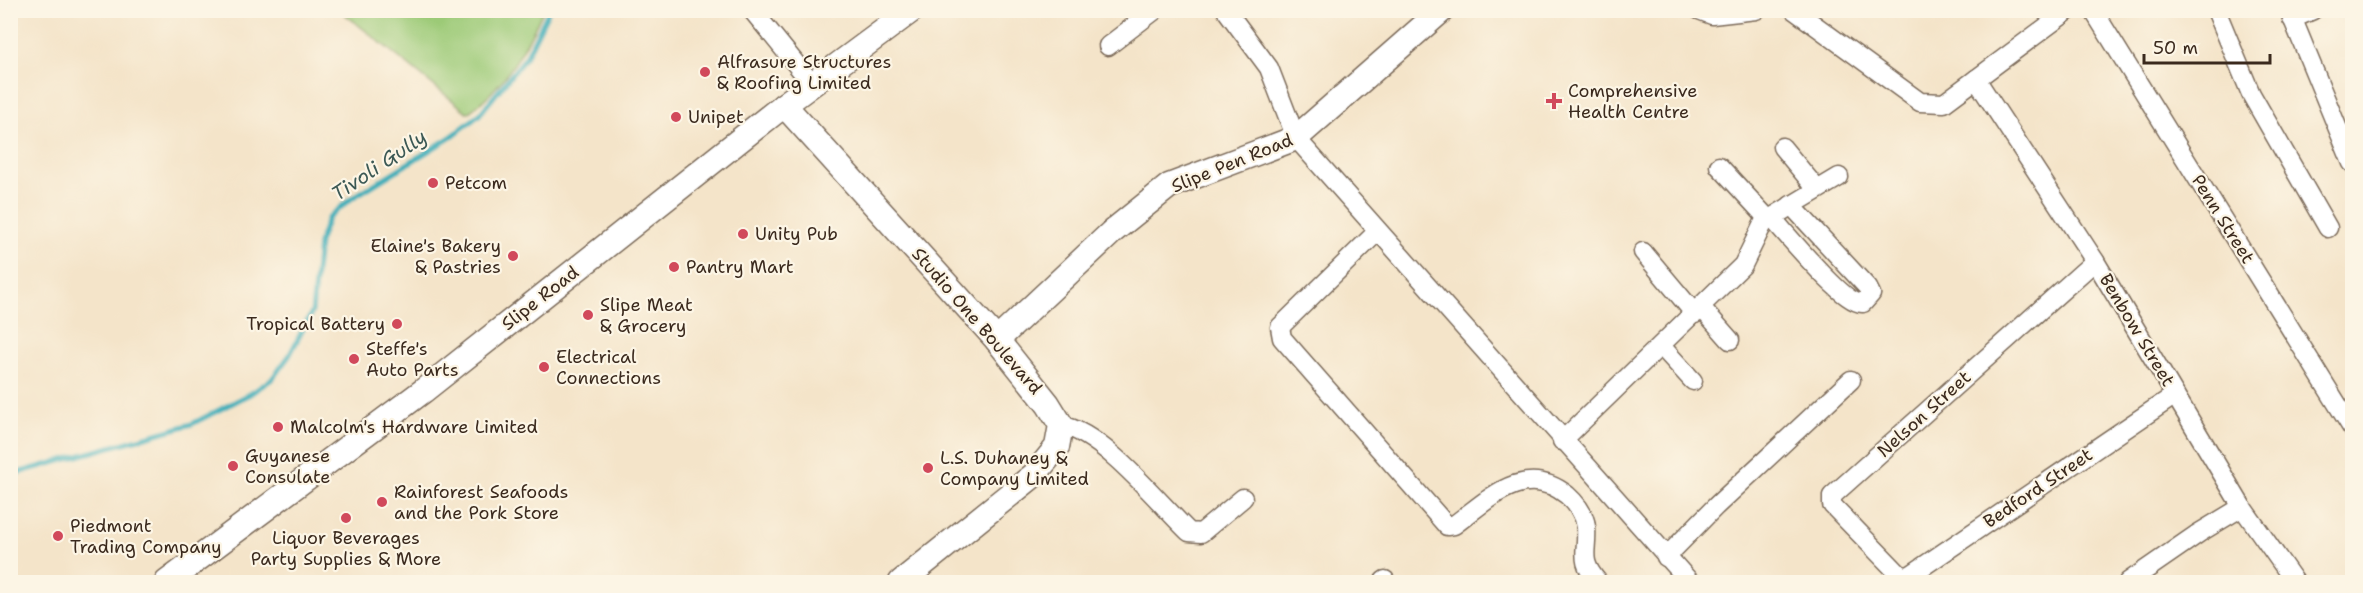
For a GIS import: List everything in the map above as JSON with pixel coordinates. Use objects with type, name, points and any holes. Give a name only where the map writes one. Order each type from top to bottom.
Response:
[{"type":"street","points":[[752,10],[813,85]]},
{"type":"street","points":[[1108,46],[1155,10]]},
{"type":"street","points":[[1226,10],[1273,75],[1296,138],[1562,441],[1690,582]]},
{"type":"street","name":"Slipe Pen Road","points":[[997,339],[1113,231],[1169,186],[1296,138],[1442,10]]},
{"type":"street","points":[[1699,10],[1712,15],[1756,10]]},
{"type":"street","points":[[1794,10],[1920,102],[1944,103],[2069,10]]},
{"type":"street","name":"Penn Street","points":[[2092,10],[2352,428]]},
{"type":"street","points":[[2216,10],[2251,94],[2328,228]]},
{"type":"street","points":[[2313,10],[2290,15],[2352,163]]},
{"type":"street","name":"Slipe Road","points":[[167,582],[423,391],[784,105],[905,13]]},
{"type":"street","name":"Benbow Street","points":[[1976,79],[2095,261],[2242,507],[2295,582]]},
{"type":"street","name":"Studio One Boulevard","points":[[784,105],[997,339],[1048,404],[1060,425]]},
{"type":"street","points":[[1782,147],[1816,188]]},
{"type":"street","points":[[1719,166],[1848,299],[1855,303],[1863,303],[1869,298],[1868,288],[1791,205]]},
{"type":"street","points":[[1562,441],[1743,265],[1764,222],[1816,188],[1839,177]]},
{"type":"street","points":[[1377,232],[1280,327],[1282,338],[1447,526],[1454,525],[1498,492],[1519,482],[1544,482],[1572,500],[1586,525],[1583,561],[1598,582]]},
{"type":"street","points":[[1643,252],[1730,340]]},
{"type":"street","points":[[1824,274],[1843,261]]},
{"type":"street","name":"Nelson Street","points":[[1900,575],[1832,505],[1832,496],[2095,261]]},
{"type":"street","points":[[1661,346],[1693,381]]},
{"type":"street","points":[[1666,557],[1716,506],[1851,380]]},
{"type":"street","name":"Bedford Street","points":[[1900,575],[1909,576],[2175,395]]},
{"type":"street","points":[[919,578],[1034,475],[1057,447],[1060,425],[1076,428],[1095,440],[1189,532],[1201,532],[1243,498]]},
{"type":"street","points":[[1572,500],[1594,477]]},
{"type":"street","points":[[2128,582],[2199,533],[2242,507]]},
{"type":"green space","points":[[341,11],[543,11],[529,40],[503,80],[468,113]]},
{"type":"waterway","name":"Tivoli Gully","points":[[10,475],[192,424],[250,394],[272,379],[289,356],[312,312],[319,243],[328,218],[352,198],[451,137],[479,115],[526,57],[549,10]]},
{"type":"place","name":"Alfrasure Structures & Roofing Limited","points":[[705,72]]},
{"type":"place","name":"Comprehensive Health Centre","points":[[1554,101]]},
{"type":"place","name":"Unipet","points":[[676,117]]},
{"type":"place","name":"Petcom","points":[[433,183]]},
{"type":"place","name":"Unity Pub","points":[[743,234]]},
{"type":"place","name":"Elaine's Bakery & Pastries","points":[[513,256]]},
{"type":"place","name":"Pantry Mart","points":[[674,267]]},
{"type":"place","name":"Slipe Meat & Grocery","points":[[588,315]]},
{"type":"place","name":"Tropical Battery","points":[[397,324]]},
{"type":"place","name":"Steffe's Auto Parts","points":[[354,359]]},
{"type":"place","name":"Electrical Connections","points":[[544,367]]},
{"type":"place","name":"Malcolm's Hardware Limited","points":[[278,427]]},
{"type":"place","name":"Guyanese Consulate","points":[[233,466]]},
{"type":"place","name":"L.S. Duhaney & Company Limited","points":[[928,468]]},
{"type":"place","name":"Rainforest Seafoods and the Pork Store","points":[[382,502]]},
{"type":"place","name":"Liquor Beverages Party Supplies & More","points":[[346,518]]},
{"type":"place","name":"Piedmont Trading Company","points":[[58,536]]}]
